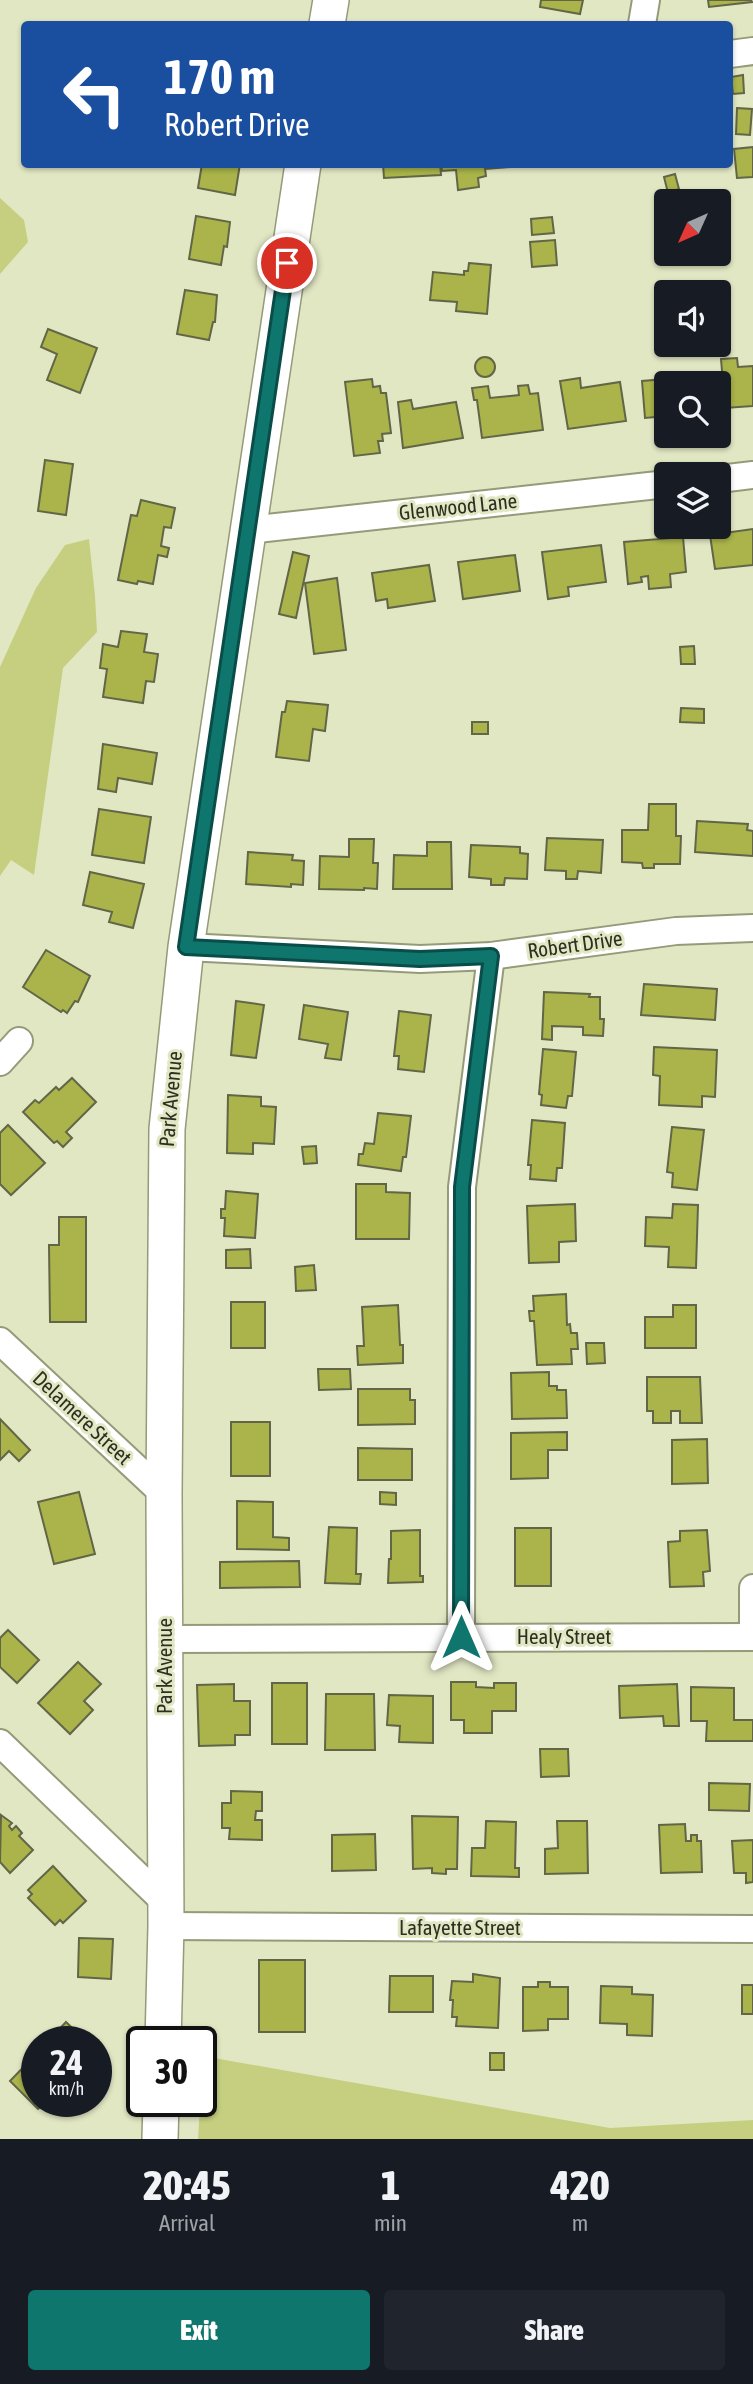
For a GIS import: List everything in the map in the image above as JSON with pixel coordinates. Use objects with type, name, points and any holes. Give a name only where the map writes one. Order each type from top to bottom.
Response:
[{"type":"main road","points":[[328,21],[331,0]]},
{"type":"main road","name":"Park Avenue","points":[[163,2026],[166,1914],[164,1494],[167,1129],[186,947],[302,168]]},
{"type":"main road","points":[[160,2139],[161,2117]]},
{"type":"street","points":[[642,21],[646,0]]},
{"type":"street","points":[[733,54],[753,51]]},
{"type":"street","points":[[731,478],[753,475]]},
{"type":"street","name":"Glenwood Lane","points":[[249,530],[654,485]]},
{"type":"street","name":"Robert Drive","points":[[186,947],[420,959],[491,956],[676,931],[753,928]]},
{"type":"street","points":[[461,1637],[462,1187],[491,956]]},
{"type":"street","points":[[0,1062],[19,1041]]},
{"type":"street","name":"Delamere Street","points":[[0,1341],[164,1494]]},
{"type":"street","points":[[753,1588],[753,1637]]},
{"type":"street","name":"Healy Street","points":[[165,1639],[753,1637]]},
{"type":"street","points":[[0,1743],[166,1914]]},
{"type":"street","name":"Lafayette Street","points":[[166,1914],[753,1929]]},
{"type":"green space","points":[[0,198],[24,220],[28,242],[0,274]]},
{"type":"green space","points":[[89,539],[97,632],[63,668],[34,875],[11,860],[0,876],[0,667],[36,588],[65,545]]},
{"type":"green space","points":[[217,2058],[610,2128],[753,2120],[753,2139],[198,2139],[199,2117],[217,2117]]},
{"type":"building","points":[[541,0],[583,0],[580,14],[540,7]]},
{"type":"building","points":[[708,0],[751,0],[752,2],[709,7]]},
{"type":"building","points":[[743,75],[744,93],[733,94],[733,77]]},
{"type":"building","points":[[737,108],[752,109],[750,135],[736,134]]},
{"type":"building","points":[[753,147],[753,177],[737,178],[734,149]]},
{"type":"building","points":[[201,168],[239,168],[235,195],[198,188]]},
{"type":"building","points":[[383,168],[440,168],[441,175],[384,178]]},
{"type":"building","points":[[442,168],[498,168],[485,169],[486,176],[478,178],[479,187],[458,190],[456,170],[442,171]]},
{"type":"building","points":[[675,174],[679,189],[667,189],[664,177]]},
{"type":"building","points":[[196,216],[230,222],[227,247],[224,246],[221,265],[189,259]]},
{"type":"building","points":[[552,217],[554,233],[532,235],[531,219]]},
{"type":"building","points":[[555,240],[557,265],[532,267],[530,242]]},
{"type":"building","points":[[469,263],[491,265],[487,314],[456,311],[457,302],[430,300],[433,272],[464,275],[464,271],[468,271]]},
{"type":"building","points":[[185,290],[217,295],[215,322],[209,340],[177,334]]},
{"type":"building","points":[[48,329],[97,348],[80,393],[47,380],[57,354],[41,347]]},
{"type":"building","points":[[485,357],[492,360],[495,367],[492,374],[485,377],[478,374],[475,367],[478,360]]},
{"type":"building","points":[[737,358],[738,367],[753,366],[753,406],[731,408],[731,371],[722,371],[721,359]]},
{"type":"building","points":[[580,378],[581,388],[620,382],[626,421],[568,429],[560,381]]},
{"type":"building","points":[[372,379],[373,387],[380,386],[381,393],[386,393],[391,433],[382,434],[383,441],[378,441],[380,453],[354,456],[345,382]]},
{"type":"building","points":[[654,380],[654,417],[645,418],[642,381]]},
{"type":"building","points":[[528,385],[530,394],[538,393],[543,430],[482,438],[477,400],[474,400],[472,388],[488,386],[490,398],[519,395],[518,386]]},
{"type":"building","points":[[411,400],[413,409],[456,402],[463,438],[403,448],[398,402]]},
{"type":"building","points":[[45,460],[73,464],[66,515],[38,511]]},
{"type":"building","points":[[141,500],[175,508],[171,528],[164,527],[161,546],[169,548],[167,557],[158,555],[153,584],[118,580],[131,515],[137,516]]},
{"type":"building","points":[[753,529],[753,565],[715,569],[711,539],[731,539],[731,532]]},
{"type":"building","points":[[683,539],[686,572],[670,574],[671,587],[649,589],[648,576],[641,577],[642,582],[628,584],[624,542]]},
{"type":"building","points":[[601,545],[606,582],[568,587],[569,596],[548,599],[542,552]]},
{"type":"building","points":[[293,552],[309,556],[296,618],[279,614]]},
{"type":"building","points":[[515,555],[520,591],[463,599],[458,562]]},
{"type":"building","points":[[429,565],[435,601],[388,608],[387,599],[376,601],[372,573]]},
{"type":"building","points":[[337,578],[346,650],[314,654],[305,583]]},
{"type":"building","points":[[121,631],[147,634],[144,652],[158,654],[154,682],[146,681],[143,703],[103,697],[107,669],[100,668],[103,644],[118,647]]},
{"type":"building","points":[[694,646],[695,664],[681,664],[680,647]]},
{"type":"building","points":[[287,701],[328,705],[325,731],[313,729],[309,761],[276,757],[282,712],[285,712]]},
{"type":"building","points":[[681,708],[704,709],[704,723],[680,722]]},
{"type":"building","points":[[472,722],[488,722],[488,734],[472,734]]},
{"type":"building","points":[[103,744],[157,753],[152,784],[118,778],[116,792],[98,789]]},
{"type":"building","points":[[649,804],[676,804],[676,836],[681,836],[680,864],[654,864],[654,868],[643,868],[642,863],[622,862],[622,830],[648,830]]},
{"type":"building","points":[[99,809],[151,817],[144,863],[92,855]]},
{"type":"building","points":[[697,821],[748,824],[747,830],[753,831],[753,856],[695,852]]},
{"type":"building","points":[[547,838],[603,840],[601,873],[578,871],[577,879],[566,879],[566,871],[545,870]]},
{"type":"building","points":[[349,839],[374,839],[373,863],[378,863],[377,889],[319,889],[320,856],[349,857]]},
{"type":"building","points":[[427,842],[451,842],[452,889],[393,889],[394,855],[427,856]]},
{"type":"building","points":[[471,845],[520,847],[520,853],[528,854],[527,879],[505,878],[504,885],[491,885],[491,879],[469,877]]},
{"type":"building","points":[[248,852],[293,855],[292,860],[304,861],[303,885],[291,884],[291,887],[246,884]]},
{"type":"building","points":[[90,872],[144,884],[133,928],[109,922],[112,912],[83,905]]},
{"type":"building","points":[[46,950],[90,976],[78,1002],[75,1001],[67,1013],[63,1010],[61,1012],[23,987]]},
{"type":"building","points":[[644,984],[717,989],[715,1020],[641,1015]]},
{"type":"building","points":[[544,992],[600,997],[600,1019],[604,1019],[603,1036],[583,1035],[583,1027],[552,1026],[552,1040],[542,1039]]},
{"type":"building","points":[[236,1001],[264,1005],[256,1058],[231,1055]]},
{"type":"building","points":[[304,1005],[348,1012],[341,1060],[325,1058],[328,1044],[299,1039]]},
{"type":"building","points":[[399,1011],[431,1015],[424,1072],[398,1069],[399,1056],[394,1056]]},
{"type":"building","points":[[654,1047],[717,1050],[715,1097],[702,1096],[702,1107],[659,1105],[660,1076],[653,1075]]},
{"type":"building","points":[[543,1049],[576,1052],[572,1096],[568,1096],[566,1108],[541,1105],[542,1095],[539,1094]]},
{"type":"building","points":[[72,1078],[96,1102],[66,1132],[72,1138],[63,1147],[57,1141],[54,1143],[23,1112],[35,1100],[39,1103],[56,1087],[59,1090]]},
{"type":"building","points":[[228,1095],[261,1097],[261,1106],[276,1107],[274,1144],[253,1143],[253,1154],[227,1153]]},
{"type":"building","points":[[378,1113],[411,1116],[406,1157],[403,1157],[401,1171],[358,1165],[359,1154],[363,1154],[365,1143],[374,1144]]},
{"type":"building","points":[[532,1120],[565,1123],[562,1168],[557,1168],[556,1181],[530,1179],[531,1165],[528,1165]]},
{"type":"building","points":[[8,1125],[45,1163],[11,1195],[0,1184],[0,1133]]},
{"type":"building","points":[[672,1127],[704,1130],[697,1190],[672,1187],[673,1173],[667,1172]]},
{"type":"building","points":[[316,1146],[317,1163],[304,1164],[302,1147]]},
{"type":"building","points":[[356,1184],[386,1184],[386,1192],[410,1193],[409,1239],[356,1239]]},
{"type":"building","points":[[226,1191],[258,1194],[255,1238],[224,1236],[225,1218],[221,1218],[221,1209],[225,1209]]},
{"type":"building","points":[[575,1204],[576,1241],[559,1242],[559,1262],[529,1263],[527,1206]]},
{"type":"building","points":[[673,1204],[698,1205],[696,1268],[668,1267],[669,1247],[645,1246],[646,1217],[672,1218]]},
{"type":"building","points":[[59,1217],[86,1217],[86,1322],[50,1322],[49,1245],[59,1245]]},
{"type":"building","points":[[250,1249],[251,1268],[226,1268],[226,1250]]},
{"type":"building","points":[[314,1265],[316,1290],[296,1291],[295,1267]]},
{"type":"building","points":[[566,1294],[567,1325],[570,1324],[571,1333],[577,1333],[578,1349],[571,1349],[572,1364],[537,1365],[534,1321],[530,1321],[529,1311],[534,1311],[533,1296]]},
{"type":"building","points":[[231,1302],[265,1302],[265,1348],[231,1348]]},
{"type":"building","points":[[398,1305],[403,1363],[358,1365],[357,1346],[364,1346],[362,1307]]},
{"type":"building","points":[[673,1305],[696,1305],[696,1348],[645,1348],[645,1317],[673,1317]]},
{"type":"building","points":[[586,1343],[604,1343],[605,1363],[587,1364]]},
{"type":"building","points":[[318,1369],[350,1369],[351,1389],[319,1390]]},
{"type":"building","points":[[549,1372],[549,1386],[566,1390],[567,1418],[512,1419],[511,1373]]},
{"type":"building","points":[[647,1377],[700,1377],[702,1423],[680,1423],[680,1411],[671,1411],[671,1423],[653,1423],[653,1411],[647,1411]]},
{"type":"building","points":[[358,1389],[410,1389],[410,1400],[415,1400],[415,1424],[358,1425]]},
{"type":"building","points":[[0,1419],[30,1450],[19,1461],[9,1451],[0,1460]]},
{"type":"building","points":[[231,1422],[270,1422],[270,1476],[231,1476]]},
{"type":"building","points":[[567,1432],[567,1450],[548,1450],[548,1478],[511,1479],[511,1433]]},
{"type":"building","points":[[707,1439],[708,1483],[672,1484],[672,1440]]},
{"type":"building","points":[[358,1448],[412,1449],[412,1480],[358,1480]]},
{"type":"building","points":[[79,1492],[95,1554],[54,1564],[38,1502]]},
{"type":"building","points":[[380,1492],[396,1493],[396,1505],[380,1504]]},
{"type":"building","points":[[237,1501],[273,1502],[273,1537],[289,1538],[289,1550],[237,1549]]},
{"type":"building","points":[[329,1527],[357,1528],[356,1574],[361,1574],[360,1584],[325,1583]]},
{"type":"building","points":[[515,1528],[551,1528],[551,1586],[515,1586]]},
{"type":"building","points":[[420,1530],[420,1576],[423,1576],[423,1582],[388,1583],[391,1531]]},
{"type":"building","points":[[707,1530],[710,1571],[703,1572],[704,1586],[670,1587],[668,1542],[680,1541],[680,1531]]},
{"type":"building","points":[[299,1561],[300,1587],[220,1588],[220,1562]]},
{"type":"building","points":[[8,1630],[39,1660],[17,1683],[0,1667],[0,1638]]},
{"type":"building","points":[[78,1662],[101,1684],[84,1701],[93,1710],[70,1734],[38,1703]]},
{"type":"building","points":[[451,1682],[476,1682],[476,1687],[494,1688],[494,1683],[516,1683],[516,1711],[492,1711],[492,1733],[464,1733],[464,1720],[451,1720]]},
{"type":"building","points":[[272,1683],[307,1683],[307,1744],[272,1744]]},
{"type":"building","points":[[234,1684],[234,1701],[250,1701],[250,1735],[235,1735],[235,1745],[199,1746],[197,1685]]},
{"type":"building","points":[[677,1684],[679,1726],[664,1726],[663,1716],[620,1718],[619,1686]]},
{"type":"building","points":[[691,1687],[734,1688],[734,1720],[753,1720],[753,1741],[706,1741],[707,1721],[691,1721]]},
{"type":"building","points":[[326,1694],[374,1694],[375,1750],[325,1750]]},
{"type":"building","points":[[389,1695],[433,1696],[433,1743],[399,1742],[400,1726],[387,1725]]},
{"type":"building","points":[[540,1749],[568,1749],[569,1776],[541,1777]]},
{"type":"building","points":[[709,1783],[750,1784],[749,1811],[709,1810]]},
{"type":"building","points":[[231,1791],[262,1792],[262,1811],[256,1811],[255,1820],[262,1820],[262,1840],[229,1839],[230,1828],[222,1828],[222,1803],[231,1803]]},
{"type":"building","points":[[1,1815],[12,1823],[9,1826],[12,1830],[16,1826],[22,1833],[19,1836],[33,1850],[10,1873],[0,1862]]},
{"type":"building","points":[[412,1816],[458,1817],[457,1869],[446,1869],[446,1874],[432,1873],[432,1868],[413,1869]]},
{"type":"building","points":[[486,1821],[516,1822],[515,1868],[519,1868],[519,1877],[471,1876],[472,1848],[485,1848]]},
{"type":"building","points":[[557,1821],[587,1821],[588,1873],[545,1874],[545,1849],[558,1848]]},
{"type":"building","points":[[685,1824],[686,1841],[691,1841],[691,1835],[697,1835],[697,1841],[701,1841],[702,1872],[661,1873],[659,1825]]},
{"type":"building","points":[[375,1834],[376,1870],[332,1871],[332,1835]]},
{"type":"building","points":[[753,1840],[753,1882],[746,1883],[746,1873],[734,1873],[732,1841]]},
{"type":"building","points":[[53,1866],[86,1901],[63,1923],[60,1920],[55,1925],[28,1898],[32,1894],[28,1890]]},
{"type":"building","points":[[79,1938],[113,1939],[111,1979],[78,1977]]},
{"type":"building","points":[[259,1960],[305,1960],[305,2032],[259,2032]]},
{"type":"building","points":[[473,1974],[500,1978],[498,2028],[456,2026],[457,2017],[452,2017],[453,2000],[450,2000],[452,1981],[473,1982]]},
{"type":"building","points":[[390,1976],[433,1976],[433,2012],[389,2012]]},
{"type":"building","points":[[538,1982],[550,1982],[550,1987],[568,1987],[568,2019],[548,2019],[548,2030],[523,2031],[523,1987],[538,1987]]},
{"type":"building","points":[[742,1985],[753,1985],[753,2014],[742,2014]]},
{"type":"building","points":[[601,1986],[632,1987],[632,1994],[653,1995],[652,2036],[627,2035],[627,2024],[600,2023]]},
{"type":"building","points":[[490,2053],[504,2053],[504,2070],[490,2070]]},
{"type":"building","points":[[21,2070],[21,2092],[10,2081]]},
{"type":"route","points":[[287,263],[186,947],[420,959],[491,956],[462,1187],[461,1637]]}]
